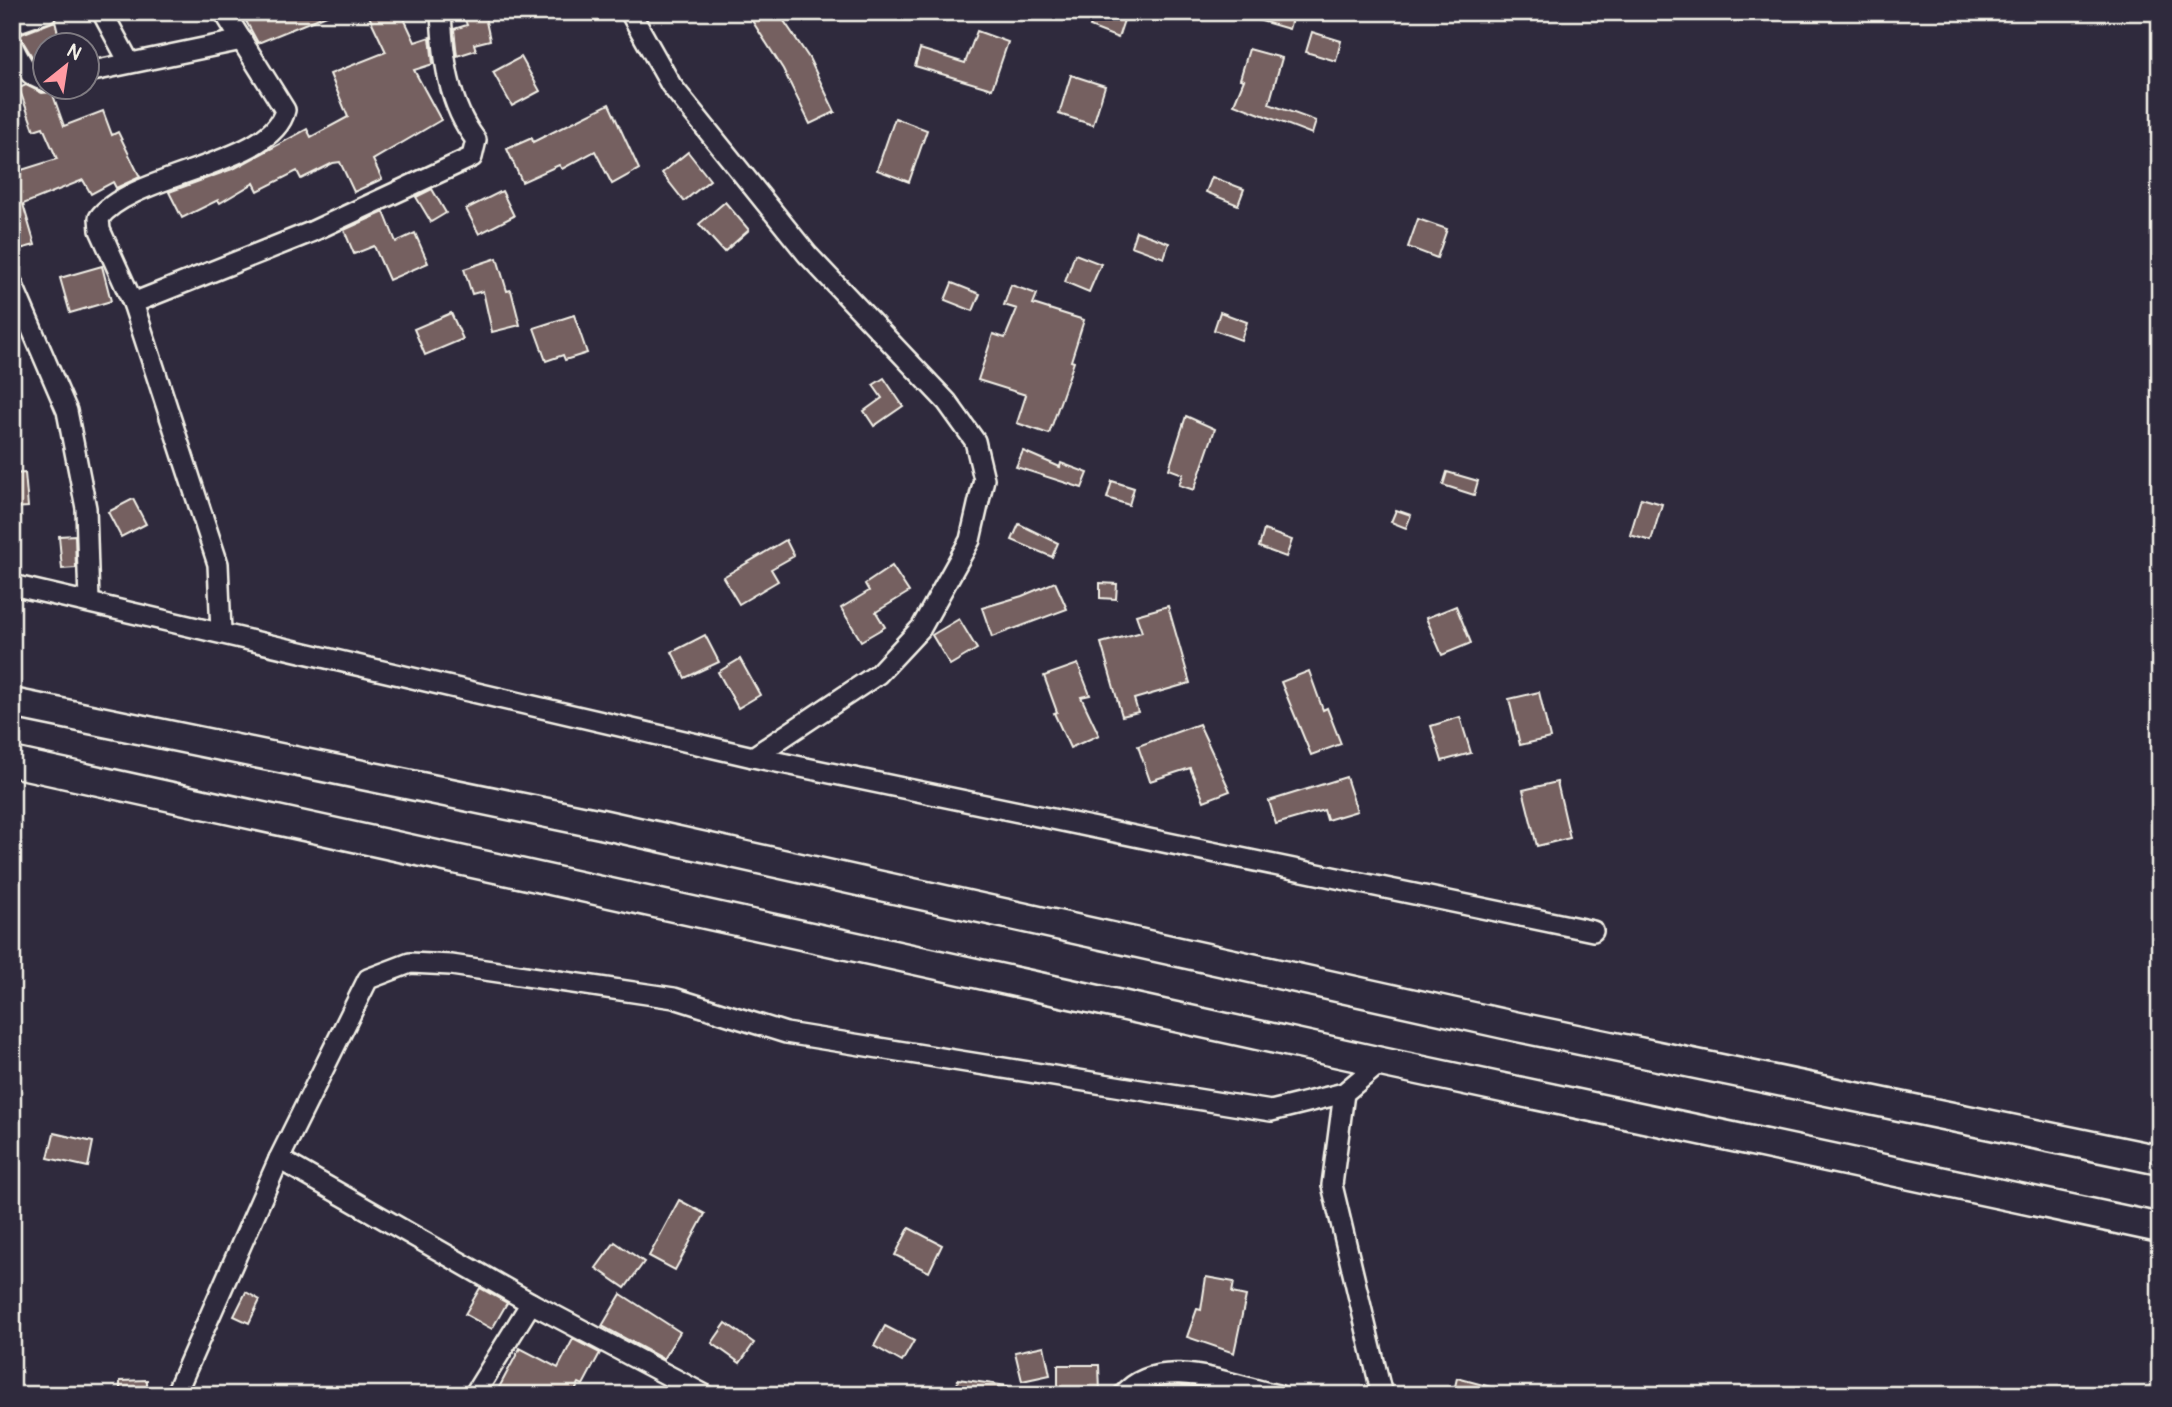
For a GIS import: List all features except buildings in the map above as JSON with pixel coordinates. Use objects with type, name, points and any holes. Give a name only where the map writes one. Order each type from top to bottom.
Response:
[{"type":"highway","points":[[12,703],[587,821],[1518,1027],[2160,1160]]},
{"type":"highway","points":[[12,762],[1381,1062],[2160,1228]]},
{"type":"street","points":[[12,24],[47,12]]},
{"type":"street","points":[[102,12],[128,62]]},
{"type":"street","points":[[220,632],[218,564],[133,303],[100,230],[99,218],[116,202],[230,155],[274,133],[284,118],[285,110],[224,12]]},
{"type":"street","points":[[133,303],[311,232],[472,157],[476,141],[461,121],[457,108],[443,56],[441,12]]},
{"type":"street","points":[[630,12],[671,85],[807,254],[947,402],[975,441],[984,480],[970,540],[921,628],[878,674],[753,757]]},
{"type":"street","points":[[102,68],[242,40]]},
{"type":"street","points":[[12,45],[22,67],[32,77]]},
{"type":"street","points":[[12,284],[67,411],[86,508],[89,602]]},
{"type":"street","points":[[12,585],[753,757],[1593,931]]},
{"type":"street","points":[[175,1395],[279,1159],[368,979],[410,963],[451,965],[674,998],[786,1033],[1271,1111],[1345,1093],[1381,1062]]},
{"type":"street","points":[[1345,1093],[1332,1185],[1382,1395]]},
{"type":"street","points":[[279,1159],[531,1303],[705,1395]]},
{"type":"street","points":[[474,1395],[531,1303]]},
{"type":"street","points":[[1123,1395],[1140,1380],[1182,1373],[1278,1395]]}]
